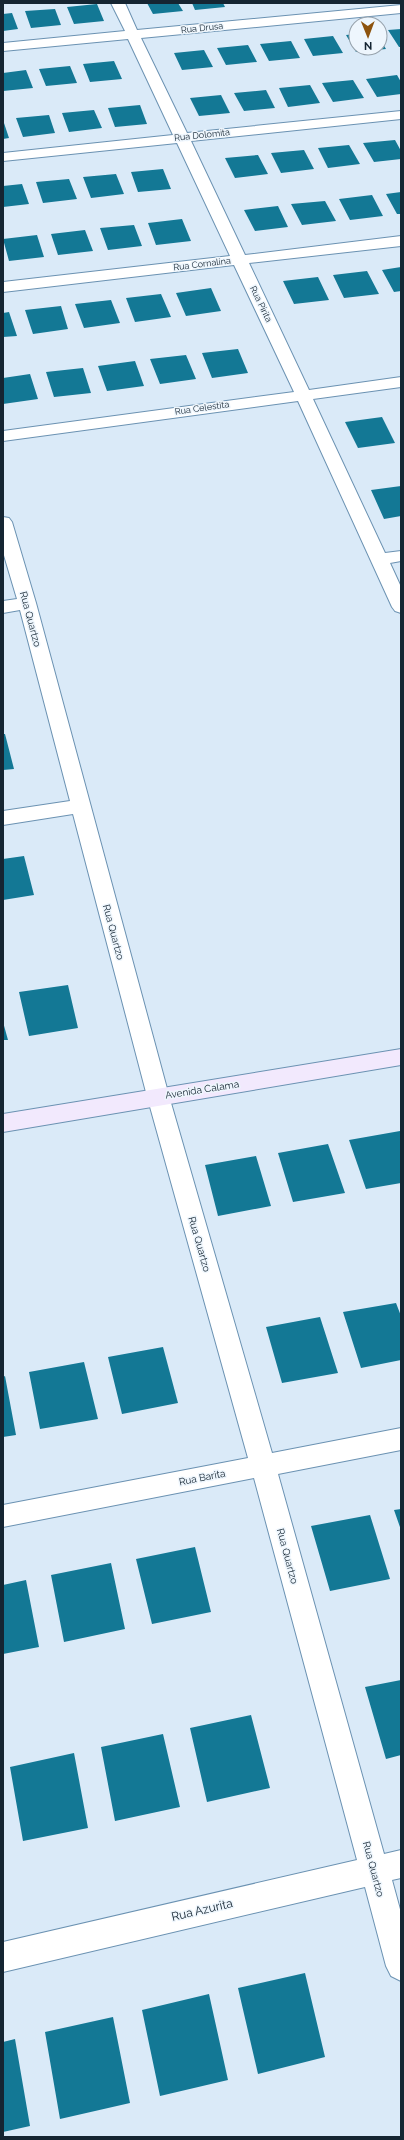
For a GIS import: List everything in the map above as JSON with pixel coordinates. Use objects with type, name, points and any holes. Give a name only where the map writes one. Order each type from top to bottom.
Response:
[{"type":"street","name":"Rua Pirita","points":[[118,3],[303,394],[401,607]]},
{"type":"street","name":"Rua Drusa","points":[[3,47],[401,9]]},
{"type":"street","name":"Rua Dolomita","points":[[3,157],[401,115]]},
{"type":"street","name":"Rua Cornalina","points":[[3,287],[401,241]]},
{"type":"street","name":"Rua Celestita","points":[[3,436],[303,394],[401,382]]},
{"type":"street","name":"Rua Quartzo","points":[[3,522],[27,603],[158,1096],[263,1465],[388,1867],[401,1966]]},
{"type":"street","points":[[378,559],[401,556]]},
{"type":"street","points":[[3,607],[27,603]]},
{"type":"street","points":[[3,818],[80,806]]},
{"type":"street","name":"Avenida Calama","points":[[3,1123],[158,1096],[401,1057]]},
{"type":"street","name":"Rua Barita","points":[[3,1516],[401,1439]]},
{"type":"street","name":"Rua Azurita","points":[[3,1957],[388,1867]]},
{"type":"building","points":[[147,3],[178,3],[183,11],[153,14]]},
{"type":"building","points":[[192,3],[223,3],[225,7],[195,10]]},
{"type":"building","points":[[97,4],[104,21],[74,24],[67,7]]},
{"type":"building","points":[[55,9],[61,25],[31,28],[25,11]]},
{"type":"building","points":[[12,13],[18,29],[3,31],[3,14]]},
{"type":"building","points":[[401,29],[401,47],[399,47],[388,30]]},
{"type":"building","points":[[333,36],[343,53],[313,56],[304,39]]},
{"type":"building","points":[[291,41],[300,58],[269,61],[260,44]]},
{"type":"building","points":[[248,45],[257,62],[226,65],[217,48]]},
{"type":"building","points":[[204,50],[213,67],[182,70],[174,53]]},
{"type":"building","points":[[114,61],[122,79],[90,82],[83,64]]},
{"type":"building","points":[[70,66],[77,83],[46,86],[39,69]]},
{"type":"building","points":[[26,70],[33,88],[3,91],[3,73]]},
{"type":"building","points":[[397,75],[401,82],[401,94],[377,97],[366,79]]},
{"type":"building","points":[[353,80],[364,98],[333,102],[322,83]]},
{"type":"building","points":[[310,85],[320,103],[288,107],[279,88]]},
{"type":"building","points":[[266,90],[275,108],[244,111],[234,93]]},
{"type":"building","points":[[221,95],[230,113],[199,116],[190,98]]},
{"type":"building","points":[[140,105],[147,124],[115,127],[108,108]]},
{"type":"building","points":[[94,110],[102,128],[69,132],[62,113]]},
{"type":"building","points":[[49,115],[55,133],[23,137],[16,118]]},
{"type":"building","points":[[3,120],[9,138],[3,139]]},
{"type":"building","points":[[395,140],[401,151],[401,159],[374,162],[363,143]]},
{"type":"building","points":[[349,145],[360,164],[328,168],[318,148]]},
{"type":"building","points":[[304,150],[314,169],[281,173],[271,153]]},
{"type":"building","points":[[258,155],[268,174],[235,178],[225,158]]},
{"type":"building","points":[[163,169],[171,189],[138,192],[131,172]]},
{"type":"building","points":[[116,174],[124,194],[91,198],[83,177]]},
{"type":"building","points":[[69,179],[77,199],[43,203],[36,182]]},
{"type":"building","points":[[22,184],[29,204],[3,207],[3,186]]},
{"type":"building","points":[[401,192],[401,214],[397,214],[386,194]]},
{"type":"building","points":[[372,195],[383,216],[350,220],[339,199]]},
{"type":"building","points":[[325,201],[336,221],[302,225],[291,204]]},
{"type":"building","points":[[278,206],[288,227],[255,231],[244,210]]},
{"type":"building","points":[[182,219],[191,241],[156,245],[148,223]]},
{"type":"building","points":[[134,225],[142,246],[108,250],[100,228]]},
{"type":"building","points":[[85,230],[93,251],[58,255],[51,234]]},
{"type":"building","points":[[37,235],[44,257],[9,261],[3,239]]},
{"type":"building","points":[[401,267],[401,291],[394,292],[382,270]]},
{"type":"building","points":[[367,271],[379,294],[344,298],[333,275]]},
{"type":"building","points":[[318,277],[329,300],[294,304],[283,281]]},
{"type":"building","points":[[211,288],[221,311],[186,316],[176,293]]},
{"type":"building","points":[[161,294],[171,317],[135,322],[126,298]]},
{"type":"building","points":[[111,300],[120,323],[84,328],[75,304]]},
{"type":"building","points":[[61,306],[68,329],[33,334],[25,310]]},
{"type":"building","points":[[9,312],[17,336],[3,337],[3,313]]},
{"type":"building","points":[[238,349],[248,373],[212,378],[202,353]]},
{"type":"building","points":[[186,355],[196,379],[160,384],[150,359]]},
{"type":"building","points":[[135,361],[144,386],[107,391],[98,366]]},
{"type":"building","points":[[83,368],[91,393],[54,397],[46,372]]},
{"type":"building","points":[[30,374],[38,399],[3,404],[3,378]]},
{"type":"building","points":[[382,417],[395,443],[358,448],[345,422]]},
{"type":"building","points":[[401,486],[401,516],[384,519],[371,490]]},
{"type":"building","points":[[3,734],[5,734],[14,769],[3,770]]},
{"type":"building","points":[[24,856],[34,895],[3,900],[3,859]]},
{"type":"building","points":[[68,985],[78,1028],[29,1036],[19,992]]},
{"type":"building","points":[[3,1022],[8,1040],[3,1040]]},
{"type":"building","points":[[400,1131],[401,1183],[366,1189],[349,1140]]},
{"type":"building","points":[[328,1144],[345,1193],[293,1202],[278,1153]]},
{"type":"building","points":[[256,1156],[271,1206],[218,1216],[205,1165]]},
{"type":"building","points":[[396,1303],[401,1316],[401,1360],[361,1368],[343,1312]]},
{"type":"building","points":[[320,1317],[338,1373],[282,1383],[266,1327]]},
{"type":"building","points":[[163,1347],[178,1403],[122,1414],[108,1357]]},
{"type":"building","points":[[84,1362],[98,1419],[40,1429],[29,1372]]},
{"type":"building","points":[[5,1376],[16,1435],[3,1437],[3,1377]]},
{"type":"building","points":[[401,1509],[401,1530],[394,1510]]},
{"type":"building","points":[[370,1515],[390,1579],[330,1591],[311,1526]]},
{"type":"building","points":[[195,1547],[211,1612],[152,1624],[136,1559]]},
{"type":"building","points":[[111,1563],[125,1629],[64,1642],[51,1575]]},
{"type":"building","points":[[26,1580],[39,1647],[3,1654],[3,1585]]},
{"type":"building","points":[[401,1680],[401,1755],[386,1759],[365,1687]]},
{"type":"building","points":[[251,1715],[270,1788],[207,1802],[190,1728]]},
{"type":"building","points":[[163,1734],[180,1807],[115,1821],[101,1747]]},
{"type":"building","points":[[74,1753],[88,1828],[23,1841],[10,1767]]},
{"type":"building","points":[[305,1973],[325,2057],[258,2074],[238,1988]]},
{"type":"building","points":[[209,1994],[228,2080],[160,2096],[142,2010]]},
{"type":"building","points":[[113,2017],[130,2103],[60,2119],[45,2032]]},
{"type":"building","points":[[15,2039],[30,2126],[3,2132],[3,2042]]}]
